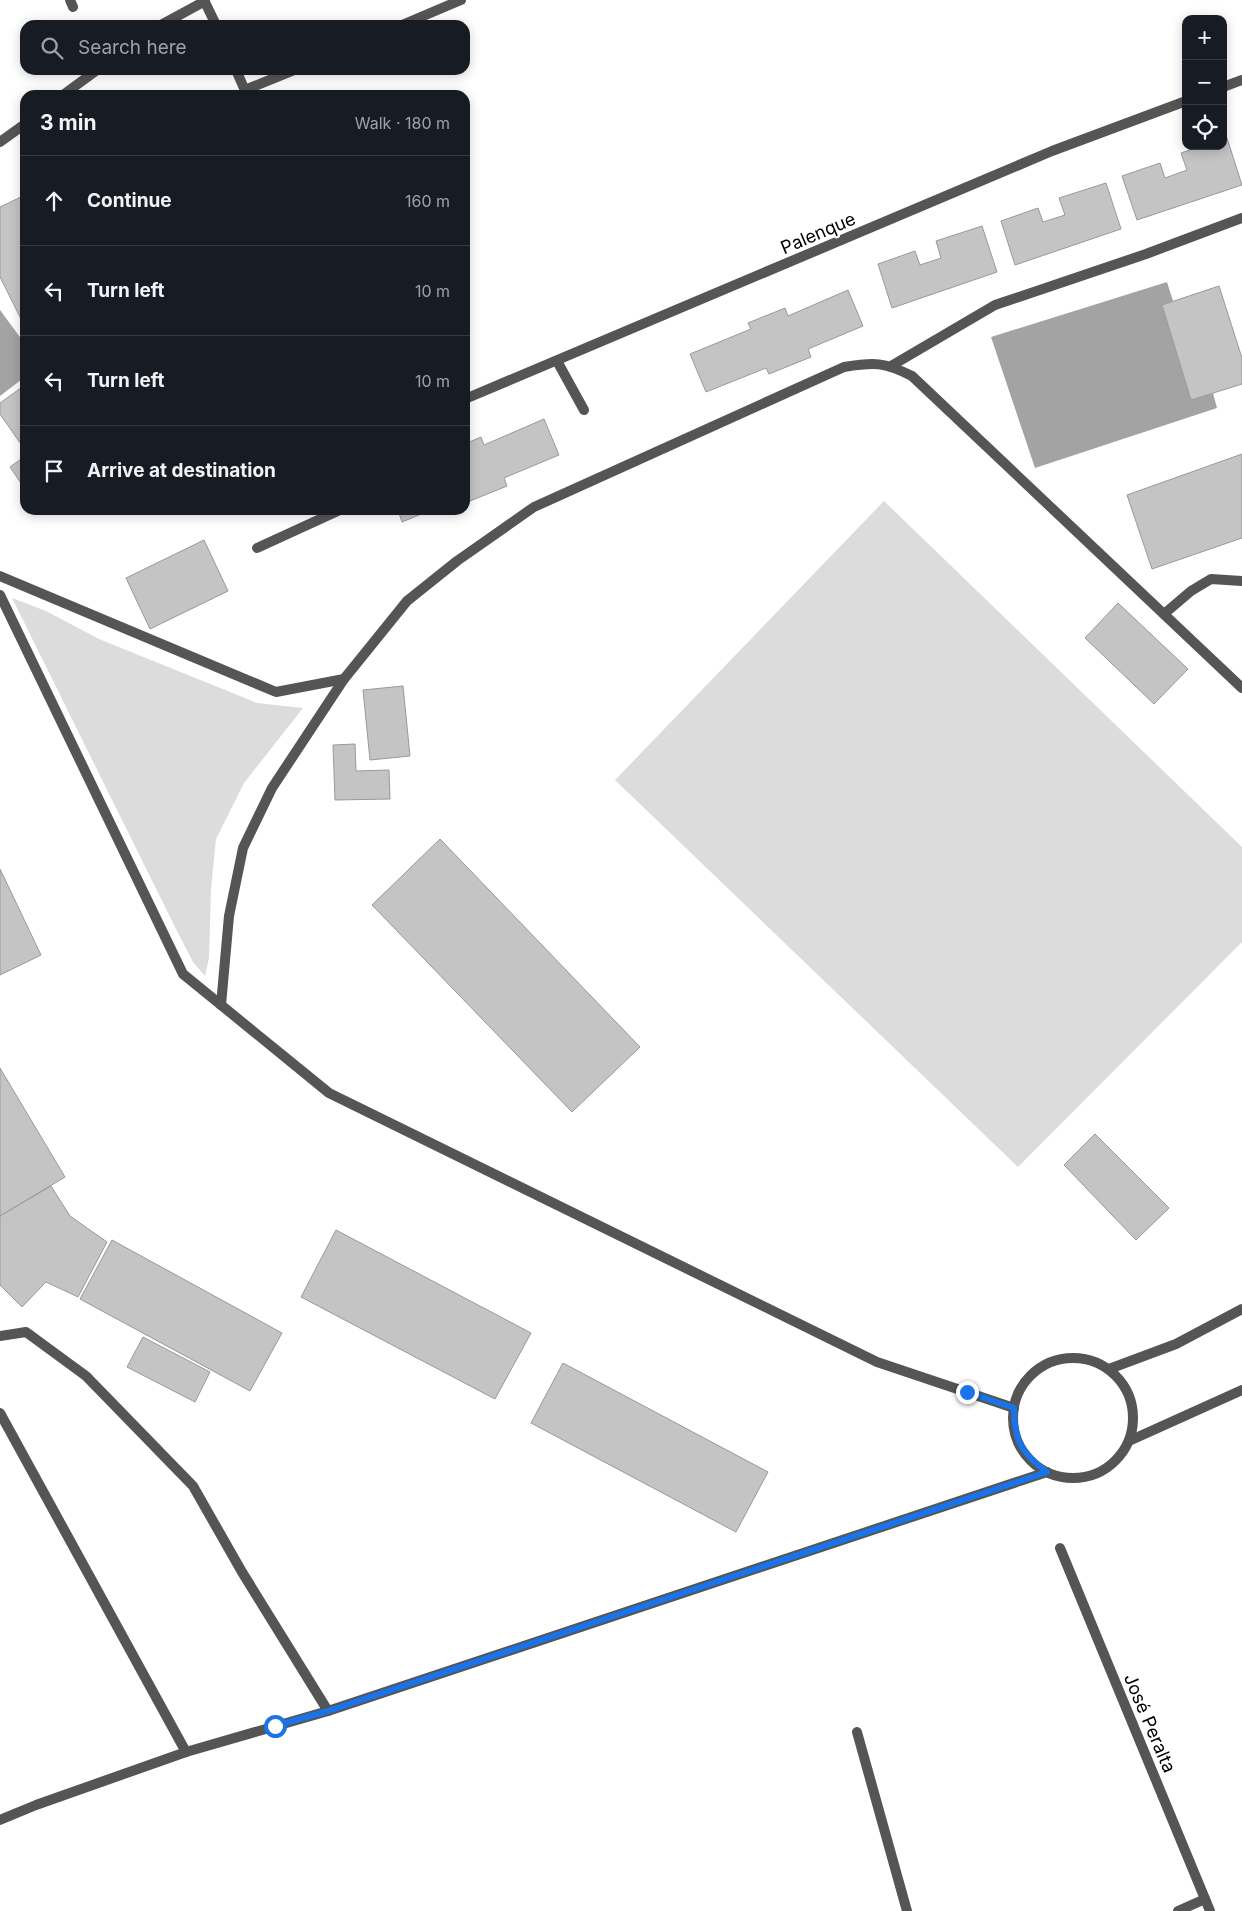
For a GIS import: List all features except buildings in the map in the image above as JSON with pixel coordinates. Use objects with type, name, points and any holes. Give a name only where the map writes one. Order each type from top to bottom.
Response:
[{"type":"street","points":[[414,20],[462,0]]},
{"type":"street","points":[[171,20],[205,1],[214,20]]},
{"type":"street","points":[[70,90],[90,75]]},
{"type":"street","points":[[238,75],[245,90]]},
{"type":"street","points":[[252,90],[284,75]]},
{"type":"street","points":[[1227,86],[1242,80]]},
{"type":"street","name":"Palenque","points":[[470,398],[1052,151],[1182,102]]},
{"type":"street","points":[[0,142],[20,128]]},
{"type":"street","points":[[891,366],[995,305],[1146,254],[1242,218]]},
{"type":"street","points":[[557,361],[584,410]]},
{"type":"street","points":[[221,1005],[229,916],[243,848],[272,788],[344,679],[407,601],[457,561],[534,507],[844,367],[868,363],[891,366],[912,376],[1242,688]]},
{"type":"street","points":[[257,548],[329,515]]},
{"type":"street","points":[[0,576],[276,692],[344,679]]},
{"type":"street","points":[[1164,614],[1191,591],[1211,579],[1242,581]]},
{"type":"street","points":[[0,595],[183,974],[329,1093],[877,1362],[1014,1408]]},
{"type":"street","points":[[1109,1369],[1176,1344],[1242,1309]]},
{"type":"street","points":[[0,1336],[26,1332],[86,1376],[193,1486],[242,1572],[328,1711]]},
{"type":"street","points":[[1071,1357],[1091,1360],[1109,1369],[1123,1383],[1132,1402],[1134,1422],[1129,1441],[1118,1458],[1103,1470],[1085,1477],[1066,1477],[1047,1472],[1031,1461],[1019,1445],[1014,1427],[1014,1408],[1021,1388],[1033,1372],[1051,1362],[1071,1357]]},
{"type":"street","points":[[1129,1441],[1242,1390]]},
{"type":"street","points":[[0,1413],[186,1752]]},
{"type":"street","points":[[0,1820],[36,1805],[186,1752],[328,1711],[1047,1472]]},
{"type":"street","name":"José Peralta","points":[[1060,1548],[1210,1911]]},
{"type":"street","points":[[857,1732],[907,1911]]},
{"type":"street","points":[[1178,1911],[1205,1899]]},
{"type":"shaded area","points":[[1167,282],[1173,301],[1162,305],[1191,399],[1213,393],[1217,408],[1035,468],[991,337]]},
{"type":"shaded area","points":[[0,310],[20,337],[20,381],[0,396]]},
{"type":"shaded area","points":[[884,501],[1242,847],[1242,942],[1018,1167],[615,780]]},
{"type":"shaded area","points":[[12,598],[46,611],[99,639],[257,703],[303,708],[244,783],[216,839],[211,889],[209,958],[205,976],[193,962],[178,933]]},
{"type":"route","points":[[275,1726],[328,1711],[1047,1472],[1031,1461],[1019,1445],[1014,1427],[1014,1408],[967,1392]]}]
